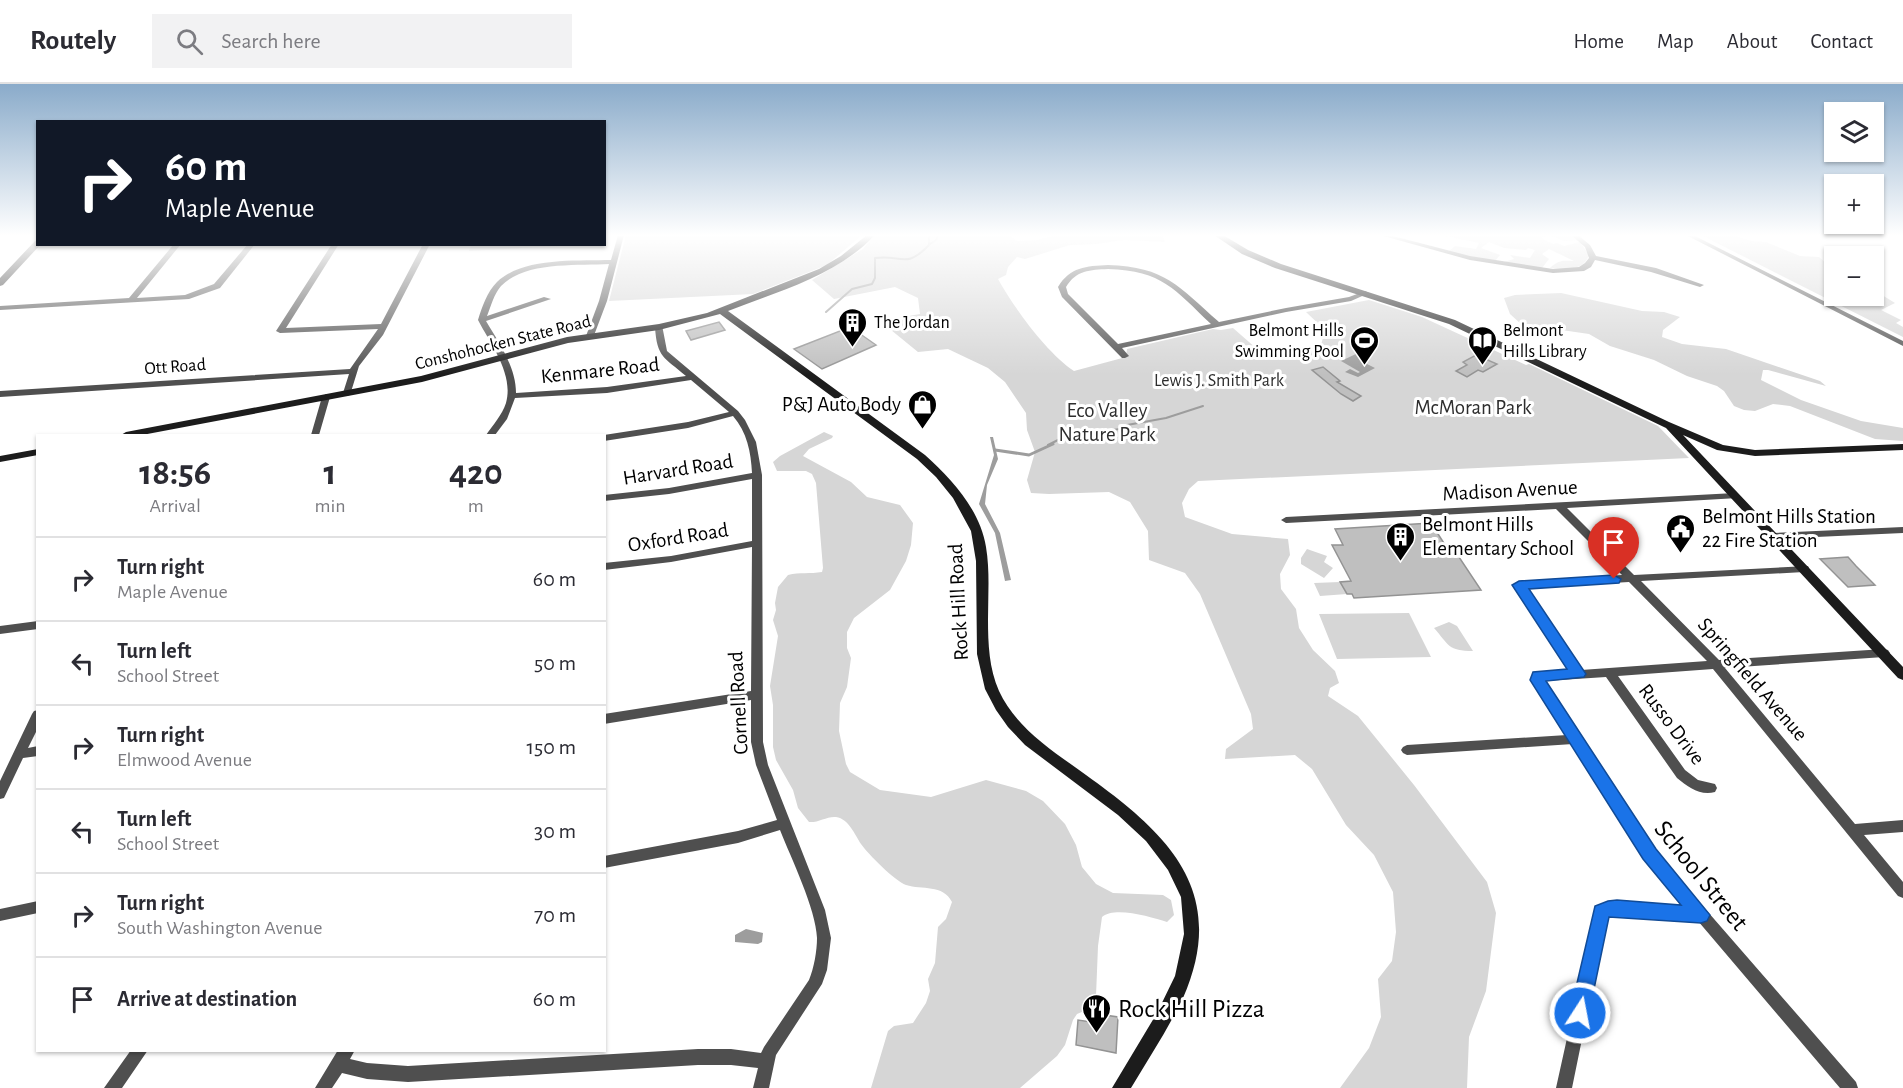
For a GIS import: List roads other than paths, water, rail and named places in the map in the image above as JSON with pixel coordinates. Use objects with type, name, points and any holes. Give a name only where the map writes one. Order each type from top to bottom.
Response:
[{"type":"main road","name":"Conshohocken State Road","points":[[137,434],[169,431],[434,376],[590,336],[659,327],[722,311],[795,282]]},
{"type":"main road","points":[[1330,282],[1452,322],[1665,424],[1721,448]]},
{"type":"main road","name":"Rock Hill Road","points":[[722,311],[921,457],[948,484],[968,515],[980,545],[982,663],[997,702],[1012,723],[1030,741],[1137,821],[1158,842],[1173,863],[1185,891],[1191,915],[1188,960],[1176,993],[1121,1088]]},
{"type":"main road","points":[[1665,424],[1903,674]]},
{"type":"main road","points":[[1691,450],[1721,448],[1755,453],[1903,447]]},
{"type":"main road","points":[[0,459],[36,452]]},
{"type":"street","points":[[131,300],[146,282]]},
{"type":"street","points":[[0,308],[186,297],[204,292],[222,282]]},
{"type":"street","points":[[312,282],[280,331],[384,326]]},
{"type":"street","points":[[347,393],[352,371],[384,326],[407,282]]},
{"type":"street","points":[[491,434],[504,417],[512,396],[512,377],[482,320],[489,302],[502,282]]},
{"type":"street","points":[[590,336],[608,282]]},
{"type":"street","points":[[1065,282],[1062,287],[1065,295],[1125,356]]},
{"type":"street","points":[[1169,282],[1217,325]]},
{"type":"street","points":[[1689,282],[1700,285]]},
{"type":"street","points":[[1780,282],[1903,345]]},
{"type":"street","points":[[1116,347],[1351,299],[1365,293]]},
{"type":"street","points":[[482,320],[547,299]]},
{"type":"street","name":"Cornell Road","points":[[659,327],[663,352],[735,413],[744,424],[751,440],[757,475],[756,695],[759,754],[822,924],[823,954],[815,984],[775,1041],[765,1061],[761,1088]]},
{"type":"street","name":"Ott Road","points":[[0,394],[352,371]]},
{"type":"street","name":"Kenmare Road","points":[[512,396],[585,392],[693,377]]},
{"type":"street","points":[[315,434],[326,397]]},
{"type":"street","points":[[606,438],[688,425],[735,413]]},
{"type":"street","name":"Harvard Road","points":[[606,498],[669,491],[757,475]]},
{"type":"street","name":"Madison Avenue","points":[[1286,520],[1735,496]]},
{"type":"street","name":"Springfield Avenue","points":[[1558,506],[1716,664],[1903,892]]},
{"type":"street","points":[[1773,536],[1903,530]]},
{"type":"street","name":"Oxford Road","points":[[606,567],[671,559],[757,543]]},
{"type":"street","points":[[1803,568],[1519,585],[1578,674],[1884,654]]},
{"type":"street","points":[[0,630],[36,625]]},
{"type":"street","name":"Russo Drive","points":[[1609,672],[1681,774],[1695,785],[1711,788]]},
{"type":"street","name":"School Street","points":[[1578,674],[1537,677],[1649,854],[1850,1088]]},
{"type":"street","points":[[606,719],[756,695]]},
{"type":"street","points":[[0,794],[36,718]]},
{"type":"street","points":[[1407,750],[1575,739]]},
{"type":"street","points":[[19,754],[36,751]]},
{"type":"street","points":[[606,862],[732,839],[784,823]]},
{"type":"street","points":[[1852,830],[1903,826]]},
{"type":"street","points":[[0,915],[36,907]]},
{"type":"street","points":[[1564,1088],[1601,912],[1617,909],[1701,915]]},
{"type":"street","points":[[112,1088],[139,1052]]},
{"type":"street","points":[[323,1088],[346,1052]]},
{"type":"street","points":[[338,1064],[387,1073],[408,1074],[698,1057],[731,1057],[765,1061]]},
{"type":"waterway","points":[[826,312],[852,289],[873,282]]},
{"type":"waterway","points":[[1048,445],[1062,438],[1077,439],[1090,433],[1120,429],[1127,425],[1166,418],[1203,406]]},
{"type":"waterway","points":[[995,450],[1029,455],[1053,444]]},
{"type":"place","name":"The Jordan","points":[[853,348]]},
{"type":"place","name":"Belmont Hills Swimming Pool","points":[[1365,366]]},
{"type":"place","name":"Belmont Hills Library","points":[[1482,366]]},
{"type":"place","name":"P&J Auto Body","points":[[922,430]]},
{"type":"place","name":"Belmont Hills Station 22 Fire Station","points":[[1681,554]]},
{"type":"place","name":"Belmont Hills Elementary School","points":[[1401,562]]},
{"type":"place","name":"Rock Hill Pizza","points":[[1097,1034]]},
{"type":"park label","name":"Lewis J. Smith Park","points":[[1219,380]]},
{"type":"park label","name":"McMoran Park","points":[[1473,407]]},
{"type":"park label","name":"Eco Valley Nature Park","points":[[1107,422]]}]
